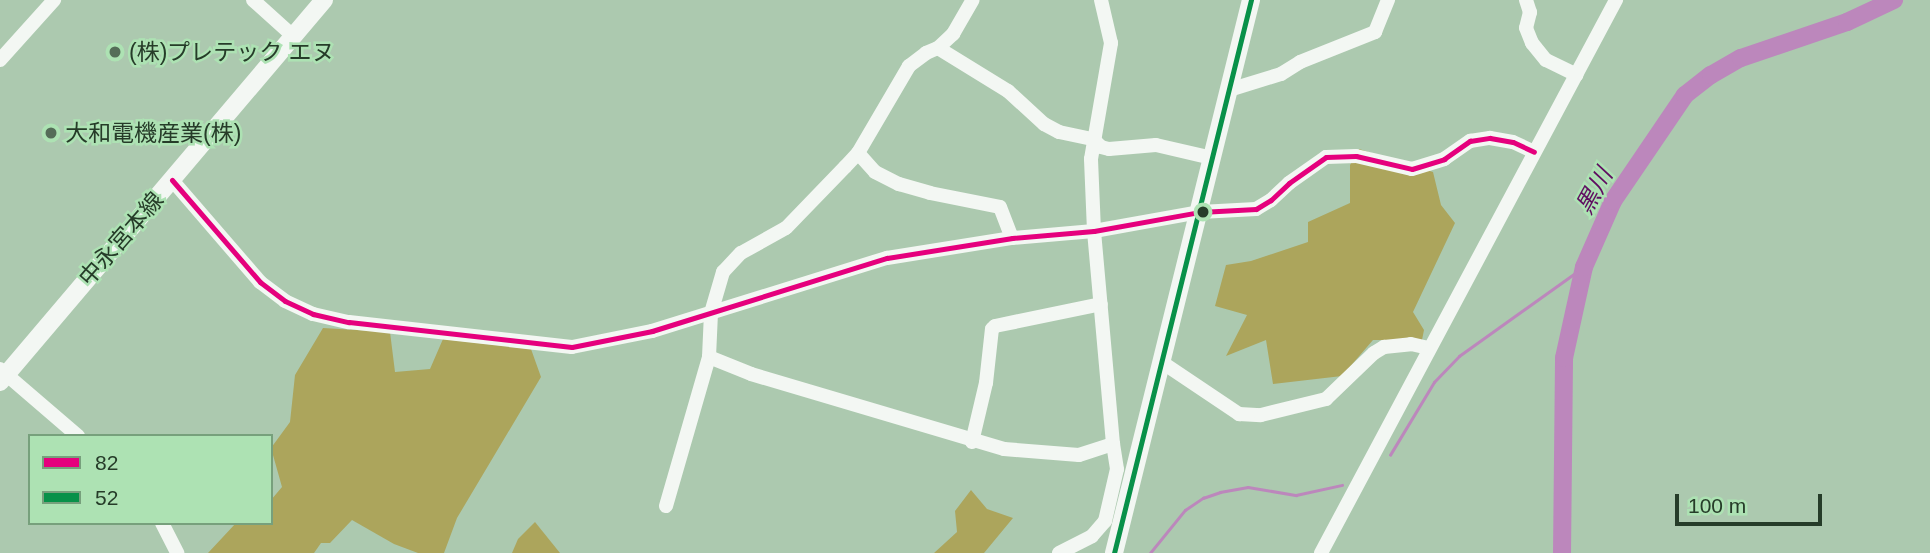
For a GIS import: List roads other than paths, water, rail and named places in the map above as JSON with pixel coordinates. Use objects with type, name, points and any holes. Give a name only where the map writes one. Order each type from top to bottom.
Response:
[{"type":"main road","name":"中永宮本線","points":[[2,375],[324,0]]},
{"type":"main road","points":[[1114,553],[1251,0]]},
{"type":"street","points":[[0,60],[54,0]]},
{"type":"street","points":[[253,0],[293,36]]},
{"type":"street","points":[[666,506],[709,357],[711,313],[719,281],[732,261],[786,228],[858,153],[909,66],[938,48],[953,34],[973,0]]},
{"type":"street","points":[[1059,553],[1092,536],[1105,521],[1117,469],[1094,231],[1093,139],[1111,43],[1101,0]]},
{"type":"street","points":[[1229,90],[1281,74],[1300,62],[1375,32],[1388,0]]},
{"type":"street","points":[[1526,0],[1530,12],[1526,28],[1532,43],[1546,60],[1577,75]]},
{"type":"street","points":[[1321,553],[1616,0]]},
{"type":"street","points":[[938,48],[1008,91],[1051,128],[1093,139],[1101,147],[1109,149],[1156,145],[1212,158]]},
{"type":"street","points":[[172,180],[266,287],[285,301],[324,318],[572,347],[652,331],[887,258],[1012,238],[1094,231],[1200,212],[1256,209],[1271,200],[1310,166],[1326,157],[1356,156],[1412,169],[1444,159],[1470,141],[1490,138],[1513,142],[1534,152]]},
{"type":"street","points":[[858,153],[875,172],[899,184],[1000,207],[1012,238]]},
{"type":"street","points":[[972,442],[986,383],[992,329],[995,326],[1101,304]]},
{"type":"street","points":[[1163,363],[1239,414],[1261,415],[1326,400],[1374,353],[1384,347],[1411,344],[1429,348]]},
{"type":"street","points":[[709,357],[751,374],[972,442],[1004,449],[1079,455],[1113,444]]},
{"type":"street","points":[[2,375],[76,434]]},
{"type":"street","points":[[163,525],[177,551]]},
{"type":"waterway","name":"黒川","points":[[1562,553],[1564,358],[1584,267],[1613,201],[1685,95],[1711,75],[1741,58],[1847,22],[1894,0]]},
{"type":"waterway","points":[[1390,455],[1434,382],[1459,356],[1584,267]]},
{"type":"waterway","points":[[1150,553],[1185,510],[1203,498],[1248,487],[1296,495],[1342,485]]},
{"type":"place","name":"(株)プレテック エヌ","points":[[115,52]]},
{"type":"place","name":"大和電機産業(株)","points":[[51,133]]}]
